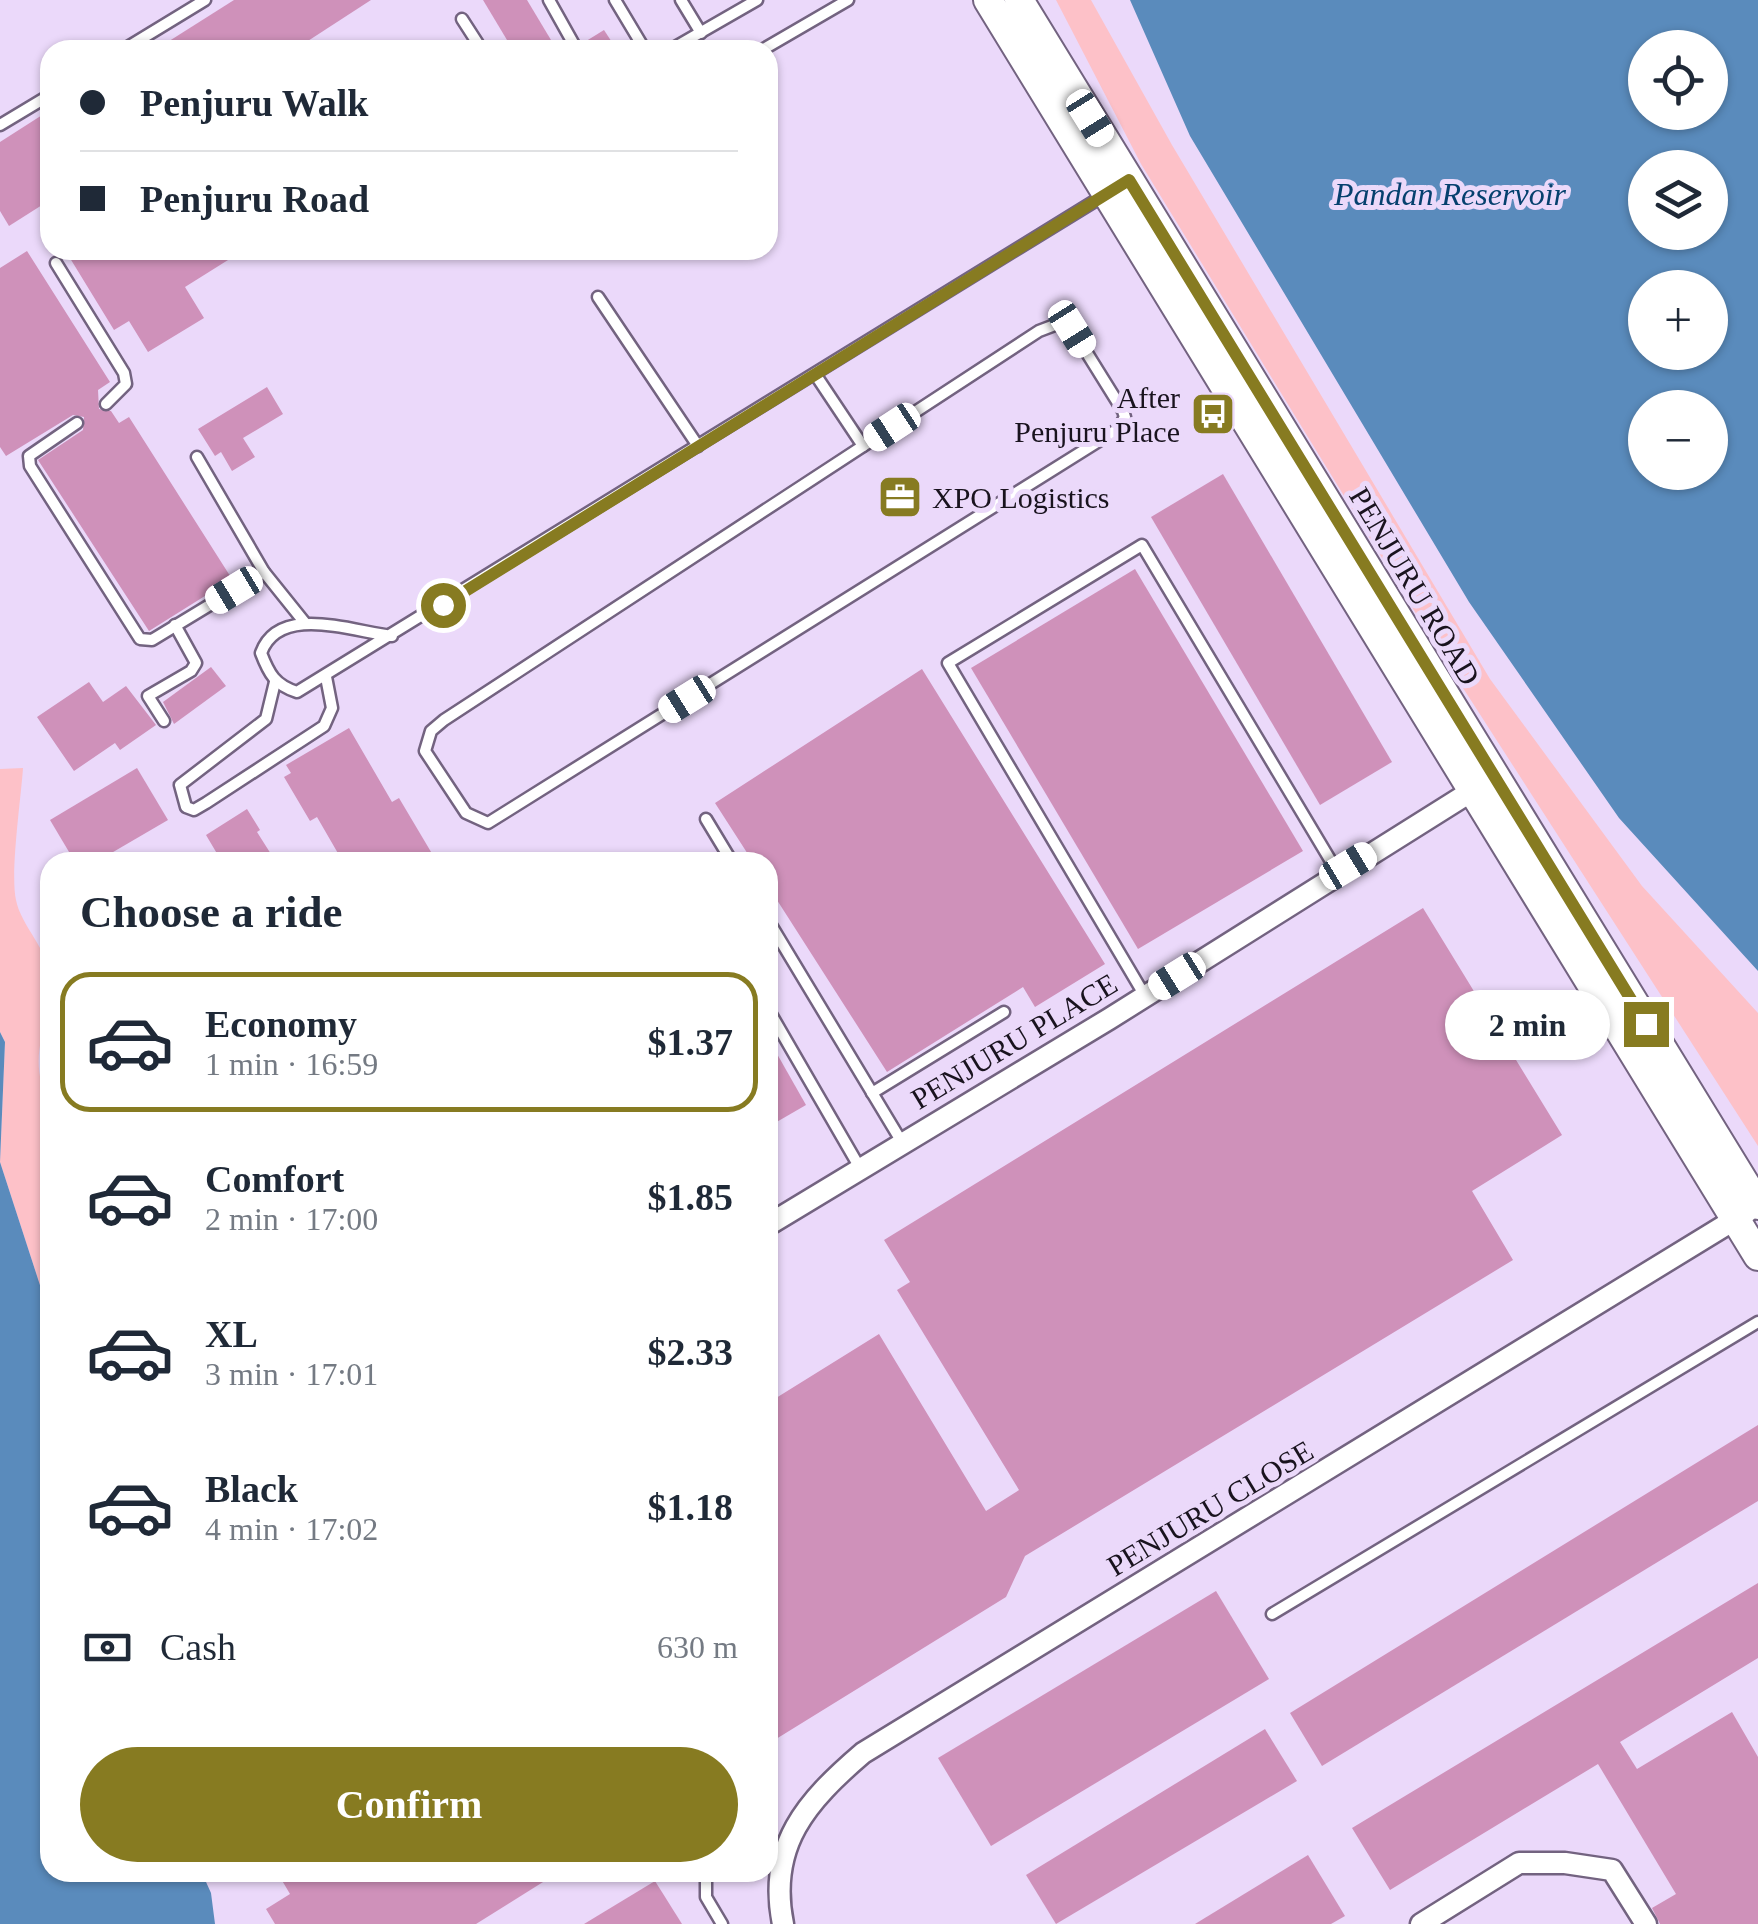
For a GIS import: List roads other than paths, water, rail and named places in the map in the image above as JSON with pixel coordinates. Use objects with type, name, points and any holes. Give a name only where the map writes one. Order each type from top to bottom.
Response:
[{"type":"main road","name":"PENJURU ROAD","points":[[988,0],[1118,186]]},
{"type":"main road","name":"PENJURU ROAD","points":[[1018,0],[1118,186],[1482,785],[1750,1210],[1758,1256]]},
{"type":"street","name":"PENJURU PLACE","points":[[778,1219],[1482,785]]},
{"type":"street","name":"PENJURU CLOSE","points":[[783,1924],[780,1876],[784,1850],[818,1791],[863,1753],[1750,1210]]},
{"type":"street","points":[[1421,1924],[1519,1864],[1565,1863],[1612,1870],[1646,1924]]},
{"type":"lane","points":[[139,40],[205,0]]},
{"type":"lane","points":[[549,0],[571,40]]},
{"type":"lane","points":[[616,0],[640,40]]},
{"type":"lane","points":[[681,0],[700,32]]},
{"type":"lane","points":[[687,40],[758,0]]},
{"type":"lane","points":[[778,41],[848,0]]},
{"type":"lane","points":[[462,19],[476,40]]},
{"type":"lane","points":[[0,125],[40,100]]},
{"type":"lane","points":[[275,682],[297,692],[326,677],[1118,186]]},
{"type":"lane","points":[[56,262],[124,374],[126,384],[106,404]]},
{"type":"lane","points":[[598,297],[698,446]]},
{"type":"lane","points":[[1060,323],[1072,329],[1125,418],[1118,430],[488,823],[466,813],[425,752],[431,732],[863,446],[1039,331],[1060,323]]},
{"type":"lane","points":[[816,374],[863,446]]},
{"type":"lane","points":[[77,423],[35,448],[29,456],[30,466],[140,639],[152,640],[264,572]]},
{"type":"lane","points":[[196,457],[264,572],[305,623]]},
{"type":"lane","points":[[1145,996],[948,663],[1142,546],[1338,872]]},
{"type":"lane","points":[[326,677],[332,708],[324,726],[206,803],[194,810],[186,807],[180,785],[266,719],[275,682],[261,653],[264,643],[291,625],[305,623],[392,636]]},
{"type":"lane","points":[[164,721],[148,696],[190,671],[196,663],[175,625]]},
{"type":"lane","points":[[706,819],[726,852]]},
{"type":"lane","points":[[778,937],[903,1144]]},
{"type":"lane","points":[[872,1092],[1004,1012]]},
{"type":"lane","points":[[778,1026],[860,1169]]},
{"type":"lane","points":[[1272,1614],[1758,1322]]},
{"type":"lane","points":[[706,1882],[706,1897],[722,1924]]},
{"type":"water","name":"Pandan Reservoir","points":[[1130,0],[1758,0],[1758,971],[1619,818],[1469,602],[1190,136]]},
{"type":"water","points":[[0,1032],[5,1042],[0,1162]]},
{"type":"water","points":[[0,1162],[40,1285],[40,1882],[206,1882],[215,1924],[0,1924]]},
{"type":"place","name":"After Penjuru Place","points":[[1213,414]]},
{"type":"place","name":"XPO Logistics","points":[[900,497]]}]
